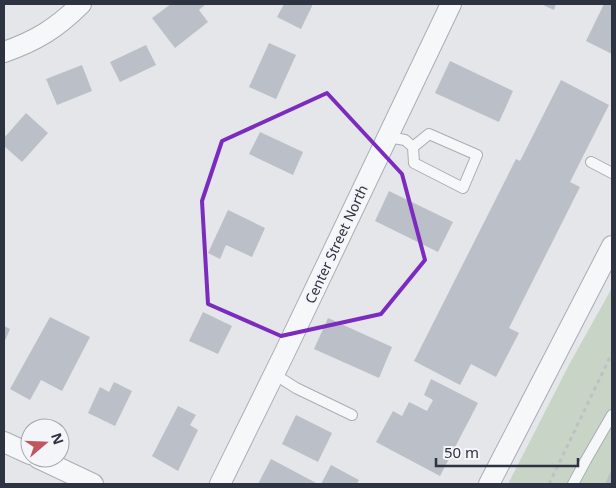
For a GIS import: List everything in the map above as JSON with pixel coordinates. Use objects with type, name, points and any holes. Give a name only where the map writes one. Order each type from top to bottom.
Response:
[{"type":"street","points":[[4,52],[28,44],[44,35],[67,18],[81,4]]},
{"type":"street","name":"Center Street North","points":[[220,484],[451,4]]},
{"type":"street","points":[[489,484],[612,246]]},
{"type":"street","points":[[4,442],[20,449]]},
{"type":"street","points":[[59,468],[93,484]]},
{"type":"lane","points":[[388,137],[405,140],[413,147],[414,163],[463,188],[477,155],[429,134],[413,147]]},
{"type":"lane","points":[[591,162],[612,173]]},
{"type":"lane","points":[[274,374],[296,388],[352,415]]},
{"type":"lane","points":[[574,484],[612,415]]},
{"type":"path","points":[[549,484],[612,353]]},
{"type":"highlighted area","points":[[327,93],[402,174],[425,260],[381,314],[281,336],[208,304],[202,201],[222,141]]},
{"type":"green space","points":[[612,288],[612,469],[605,484],[508,484],[570,363]]},
{"type":"building","points":[[171,4],[206,4],[199,10],[208,22],[175,48],[152,18]]},
{"type":"building","points":[[284,4],[313,4],[301,29],[277,17]]},
{"type":"building","points":[[541,4],[556,4],[554,10]]},
{"type":"building","points":[[604,4],[612,4],[612,54],[586,41]]},
{"type":"building","points":[[269,43],[296,55],[276,99],[249,87]]},
{"type":"building","points":[[146,45],[156,65],[120,82],[110,62]]},
{"type":"building","points":[[450,61],[513,91],[499,122],[435,93]]},
{"type":"building","points":[[82,65],[92,91],[57,105],[46,79]]},
{"type":"building","points":[[561,80],[609,105],[570,182],[580,187],[509,328],[519,333],[496,377],[471,364],[460,385],[414,361],[516,159],[520,161]]},
{"type":"building","points":[[26,113],[48,133],[22,162],[4,146],[4,138]]},
{"type":"building","points":[[260,132],[303,152],[293,175],[249,154]]},
{"type":"building","points":[[389,191],[453,222],[438,252],[375,221]]},
{"type":"building","points":[[228,210],[265,228],[252,257],[226,245],[220,259],[208,253]]},
{"type":"building","points":[[203,312],[232,326],[218,354],[189,341]]},
{"type":"building","points":[[50,317],[90,337],[62,391],[41,380],[30,400],[10,389]]},
{"type":"building","points":[[328,318],[392,347],[379,378],[314,349]]},
{"type":"building","points":[[4,326],[10,329],[4,343]]},
{"type":"building","points":[[431,379],[478,403],[440,476],[376,442],[393,411],[402,416],[409,402],[427,411],[433,400],[424,395]]},
{"type":"building","points":[[114,382],[132,391],[115,426],[88,413],[100,387],[109,392]]},
{"type":"building","points":[[178,406],[196,415],[190,425],[198,430],[178,471],[152,456]]},
{"type":"building","points":[[296,415],[332,433],[318,462],[282,444]]},
{"type":"building","points":[[271,459],[318,484],[258,484]]},
{"type":"building","points":[[331,465],[359,480],[357,484],[321,484]]},
{"type":"building","points":[[612,468],[612,484],[605,484]]}]
